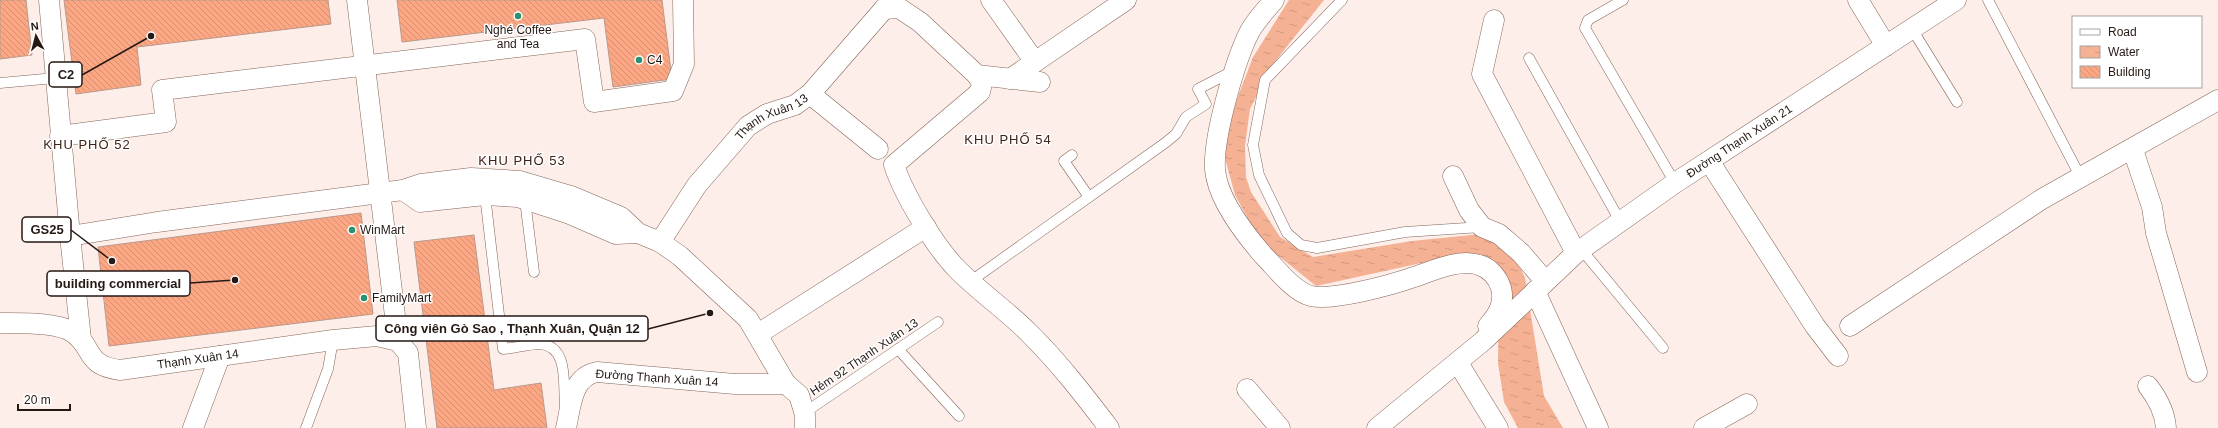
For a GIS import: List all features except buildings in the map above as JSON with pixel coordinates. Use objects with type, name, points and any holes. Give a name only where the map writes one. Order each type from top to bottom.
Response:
[{"type":"street","points":[[50,0],[60,136],[81,339]]},
{"type":"street","points":[[356,0],[379,193],[416,428]]},
{"type":"street","points":[[60,136],[166,122],[162,90],[364,64],[585,39],[594,102],[673,91],[684,64],[683,0]]},
{"type":"street","points":[[991,0],[1035,62]]},
{"type":"street","points":[[1010,79],[1126,0]]},
{"type":"street","points":[[1274,0],[1250,31],[1236,70],[1220,129],[1215,169],[1229,210],[1252,243],[1278,271],[1303,294],[1320,297],[1399,282],[1456,265],[1479,264],[1496,277],[1503,299],[1497,315],[1480,336],[1480,344],[1377,428]]},
{"type":"street","points":[[1858,0],[1886,46]]},
{"type":"street","name":"Đường Thạnh Xuân 21","points":[[1480,344],[1579,251],[1620,221],[1675,183],[1956,0]]},
{"type":"street","points":[[889,4],[899,8],[920,22],[977,75],[982,84],[980,92],[894,165],[900,184],[926,227],[956,268],[1030,334],[1066,371],[1109,428]]},
{"type":"street","name":"Thạnh Xuân 13","points":[[660,242],[697,185],[748,126],[767,114],[795,105],[810,94],[889,4]]},
{"type":"street","points":[[1494,20],[1482,74],[1579,251]]},
{"type":"street","points":[[977,75],[1040,82]]},
{"type":"street","points":[[810,94],[878,149]]},
{"type":"street","points":[[1850,326],[2042,199],[2133,150],[2218,100]]},
{"type":"street","points":[[2133,150],[2152,207],[2156,233],[2197,372]]},
{"type":"street","points":[[1709,161],[1815,326],[1838,356]]},
{"type":"street","points":[[1453,176],[1469,210],[1482,227],[1499,234],[1521,253],[1598,428]]},
{"type":"street","points":[[70,236],[157,222],[403,190],[421,184],[471,178],[520,181],[571,196],[621,217],[638,233],[660,242],[680,256],[748,319],[786,384],[799,395],[805,420]]},
{"type":"street","points":[[403,190],[420,202],[485,195],[525,200],[570,214],[616,234],[638,233]]},
{"type":"street","points":[[758,334],[926,227]]},
{"type":"street","points":[[0,323],[34,322],[71,331],[81,339]]},
{"type":"street","name":"Thạnh Xuân 14","points":[[81,339],[92,360],[108,368],[120,370],[333,340],[377,336],[403,347]]},
{"type":"street","points":[[193,428],[220,356]]},
{"type":"street","points":[[1458,363],[1498,428]]},
{"type":"street","name":"Đường Thạnh Xuân 14","points":[[566,426],[575,388],[581,379],[589,373],[597,372],[735,384],[786,384]]},
{"type":"street","points":[[2148,386],[2156,397],[2166,417],[2166,428]]},
{"type":"street","points":[[1247,389],[1280,428]]},
{"type":"street","points":[[1704,428],[1747,404]]},
{"type":"lane","points":[[1342,0],[1265,80],[1253,145],[1259,175],[1287,233],[1301,245],[1317,248],[1405,232],[1482,227]]},
{"type":"lane","points":[[1624,0],[1588,20],[1585,28],[1675,183]]},
{"type":"lane","points":[[1988,0],[2081,178]]},
{"type":"lane","points":[[1912,29],[1957,102]]},
{"type":"lane","points":[[1529,58],[1620,221]]},
{"type":"lane","points":[[970,281],[1090,197],[1176,134],[1186,117],[1206,104],[1198,89],[1236,70]]},
{"type":"lane","points":[[0,83],[55,78]]},
{"type":"lane","points":[[1072,155],[1064,161],[1090,197]]},
{"type":"lane","points":[[485,195],[504,349],[540,344],[552,347],[561,357],[566,426]]},
{"type":"lane","points":[[525,200],[534,272]]},
{"type":"lane","points":[[1579,251],[1663,348]]},
{"type":"lane","name":"Hẻm 92 Thạnh Xuân 13","points":[[805,420],[898,349],[938,322]]},
{"type":"lane","points":[[306,428],[328,369],[333,340]]},
{"type":"lane","points":[[898,349],[960,416]]},
{"type":"water","points":[[1289,0],[1324,0],[1273,64],[1250,109],[1245,146],[1246,177],[1251,192],[1280,237],[1313,257],[1412,241],[1481,234],[1503,246],[1518,263],[1525,278],[1544,396],[1563,428],[1518,428],[1504,402],[1498,363],[1499,279],[1426,262],[1316,286],[1260,241],[1235,195],[1226,162],[1223,143],[1229,120],[1253,57]]},
{"type":"place","name":"Nghé Coffee and Tea","points":[[518,16]]},
{"type":"place","name":"С2","points":[[151,36]]},
{"type":"place","name":"C4","points":[[639,60]]},
{"type":"place","name":"WinMart","points":[[352,230]]},
{"type":"place","name":"GS25","points":[[112,261]]},
{"type":"place","name":"building commercial","points":[[235,280]]},
{"type":"place","name":"FamilyMart","points":[[364,298]]},
{"type":"place","name":"Công viên Gò Sao , Thạnh Xuân, Quận 12","points":[[710,313]]},
{"type":"district","name":"KHU PHỐ 54","points":[[1008,139]]},
{"type":"district","name":"KHU PHỐ 52","points":[[87,144]]},
{"type":"district","name":"KHU PHỐ 53","points":[[522,160]]}]
